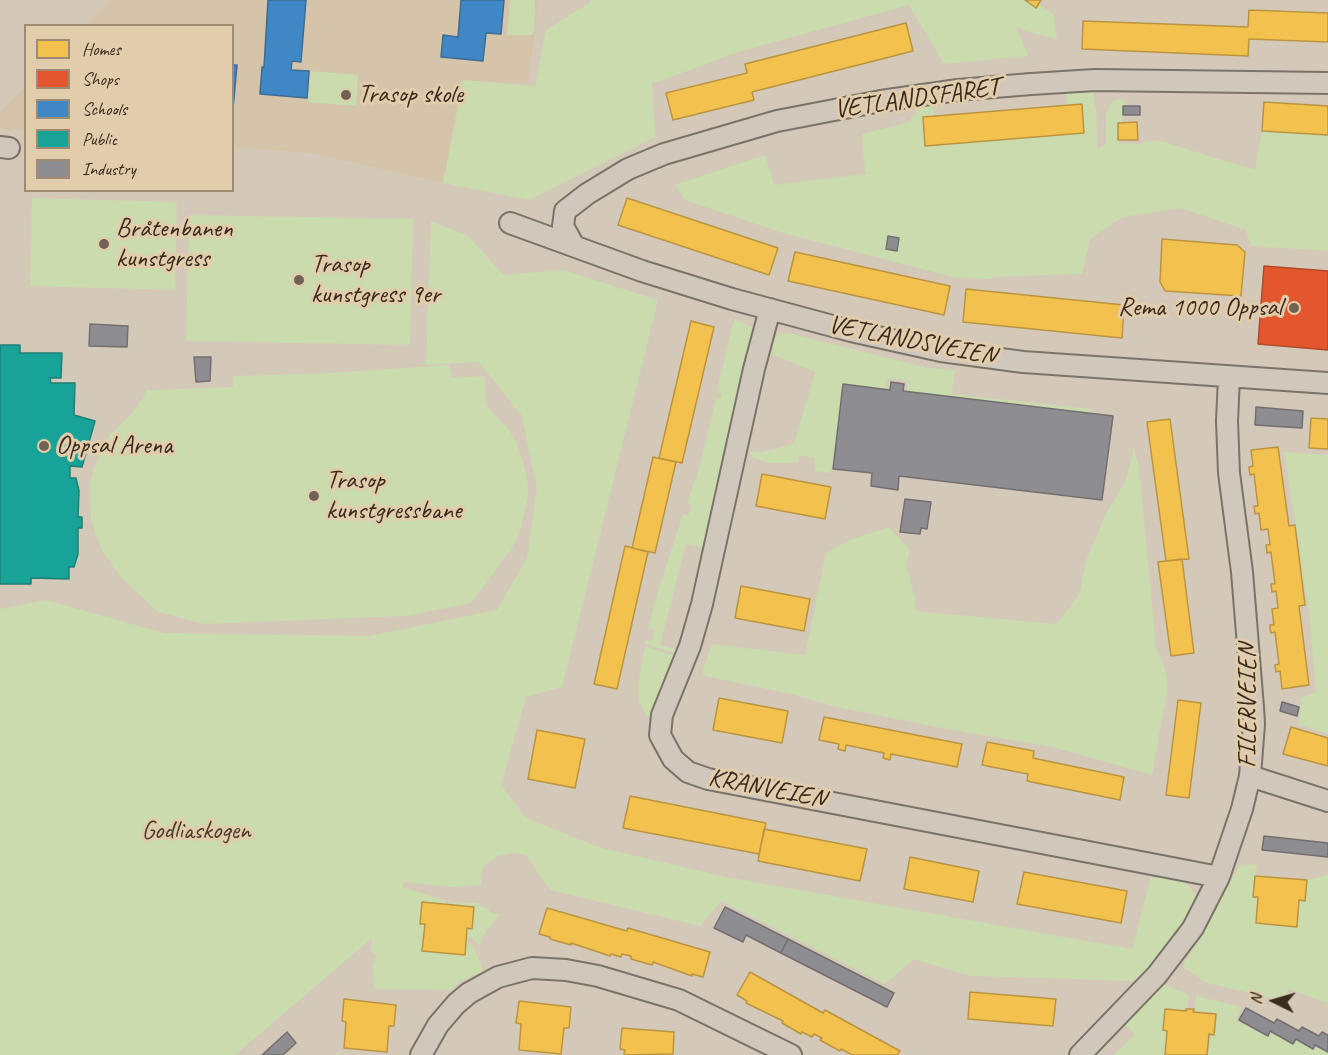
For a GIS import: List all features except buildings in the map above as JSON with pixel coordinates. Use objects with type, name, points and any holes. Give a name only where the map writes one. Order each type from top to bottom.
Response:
[{"type":"street","name":"VETLANDSFARET","points":[[574,246],[563,226],[565,212],[587,194],[628,169],[664,154],[788,119],[958,90],[1031,84],[1095,80],[1328,83]]},
{"type":"street","name":"VETLANDSVEIEN","points":[[510,223],[642,271],[770,309],[941,351],[989,358],[1328,383]]},
{"type":"street","name":"KRANVEIEN","points":[[770,309],[754,369],[702,604],[690,646],[662,715],[660,735],[673,759],[688,772],[708,779],[1219,877]]},
{"type":"street","name":"FILERVEIEN","points":[[1080,1055],[1157,975],[1194,928],[1219,877],[1242,809],[1250,776],[1254,724],[1242,572],[1229,473],[1227,421],[1229,377]]},
{"type":"street","points":[[1250,776],[1328,801]]},
{"type":"street","points":[[421,1055],[438,1025],[469,993],[498,977],[532,968],[566,970],[598,976],[679,1000],[791,1055]]},
{"type":"shaded area","name":"Trasop skole","points":[[110,0],[538,0],[528,83],[463,81],[443,183],[311,153],[234,147],[234,24],[87,24]]},
{"type":"shaded area","points":[[24,87],[24,131],[0,129],[0,112]]},
{"type":"green space","points":[[510,0],[535,0],[532,35],[507,35]]},
{"type":"green space","points":[[589,0],[1025,0],[1036,7],[1039,4],[1053,14],[1057,39],[1016,27],[1028,56],[944,64],[909,5],[738,52],[652,84],[655,137],[529,200],[443,183],[463,80],[535,86],[546,30],[591,2]]},
{"type":"green space","points":[[311,71],[358,75],[356,106],[308,102]]},
{"type":"green space","points":[[1092,91],[1096,109],[1098,149],[1106,144],[1106,114],[1112,101],[1120,99],[1124,100],[1122,123],[1118,123],[1119,143],[1136,144],[1157,140],[1255,170],[1262,131],[1328,135],[1328,251],[1251,246],[1246,230],[1181,208],[1123,217],[1090,239],[1082,274],[993,277],[992,279],[957,278],[783,233],[685,200],[675,185],[765,155],[774,185],[872,173],[865,173],[862,134],[911,122],[911,117],[916,115],[915,106],[932,104],[934,116],[923,117],[1084,133],[1082,104],[1067,105],[1066,92]]},
{"type":"green space","name":"Bråtenbanen kunstgress","points":[[32,198],[177,202],[175,290],[30,286]]},
{"type":"green space","name":"Trasop kunstgress 9er","points":[[189,215],[413,219],[410,345],[186,341]]},
{"type":"green space","name":"Godliaskogen","points":[[431,221],[469,237],[503,275],[563,270],[658,300],[562,687],[526,697],[501,785],[526,818],[598,847],[726,877],[1132,949],[1151,877],[1182,879],[1200,899],[1165,960],[1134,981],[970,976],[914,959],[885,984],[721,901],[700,926],[550,890],[526,855],[513,853],[498,856],[484,866],[481,872],[481,885],[452,887],[405,882],[402,887],[445,900],[445,904],[422,902],[420,924],[425,924],[422,950],[465,954],[466,942],[472,945],[479,959],[483,971],[461,981],[450,990],[374,989],[373,966],[376,956],[372,952],[371,939],[235,1055],[0,1055],[0,609],[46,600],[164,633],[369,636],[497,610],[527,558],[537,489],[522,416],[479,362],[426,365]]},
{"type":"green space","points":[[735,319],[756,329],[706,548],[686,544],[660,645],[679,650],[678,654],[645,644],[645,640],[652,641],[654,630],[648,628],[656,598],[683,514],[689,516],[692,505],[687,503],[700,466],[716,397],[721,398],[722,393],[717,391]]},
{"type":"green space","points":[[780,333],[788,333],[924,367],[955,371],[952,394],[1090,409],[1090,413],[907,392],[907,381],[900,379],[888,379],[886,389],[844,384],[831,473],[816,471],[814,458],[799,455],[798,463],[770,463],[753,458],[749,452],[762,452],[794,444],[815,372],[771,354],[775,339]]},
{"type":"green space","points":[[449,365],[452,378],[484,376],[486,405],[508,429],[517,444],[527,479],[528,497],[520,532],[512,548],[471,603],[406,616],[204,624],[158,612],[120,576],[101,549],[91,519],[90,485],[94,468],[109,436],[134,411],[147,390],[234,387],[233,376],[329,373]]},
{"type":"green space","points":[[1134,448],[1139,468],[1156,647],[1164,665],[1168,687],[1152,775],[1053,747],[836,707],[791,694],[701,675],[712,644],[805,655],[826,553],[850,540],[889,527],[910,550],[906,565],[916,611],[1056,624],[1079,595],[1086,561],[1107,512],[1126,480]]},
{"type":"green space","points":[[1284,452],[1328,455],[1328,734],[1299,725],[1301,698],[1316,692],[1309,611]]},
{"type":"green space","points":[[645,646],[678,657],[652,719],[646,715],[639,702],[638,686]]},
{"type":"green space","points":[[1257,864],[1253,896],[1258,897],[1256,923],[1297,926],[1299,900],[1305,901],[1307,880],[1328,875],[1328,1003],[1288,989],[1283,1001],[1207,983],[1183,967],[1239,866]]},
{"type":"green space","points":[[452,902],[477,903],[489,909],[489,912],[500,914],[482,937],[480,946],[467,936],[467,928],[472,929],[474,907],[452,905]]},
{"type":"green space","points":[[1162,985],[1189,995],[1187,1010],[1165,1008],[1163,1030],[1168,1030],[1166,1055],[1114,1055],[1135,1034],[1125,1024]]},
{"type":"green space","points":[[1196,996],[1242,1007],[1236,1019],[1238,1021],[1268,1037],[1271,1033],[1294,1044],[1296,1040],[1314,1050],[1316,1046],[1328,1055],[1208,1055],[1211,1034],[1215,1034],[1217,1013],[1195,1011]]},
{"type":"place","name":"Trasop skole","points":[[346,95]]},
{"type":"place","name":"Bråtenbanen kunstgress","points":[[104,244]]},
{"type":"place","name":"Trasop kunstgress 9er","points":[[299,280]]},
{"type":"place","name":"Rema 1000 Oppsal","points":[[1294,308]]},
{"type":"place","name":"Oppsal Arena","points":[[44,446]]},
{"type":"place","name":"Trasop kunstgressbane","points":[[314,496]]}]
